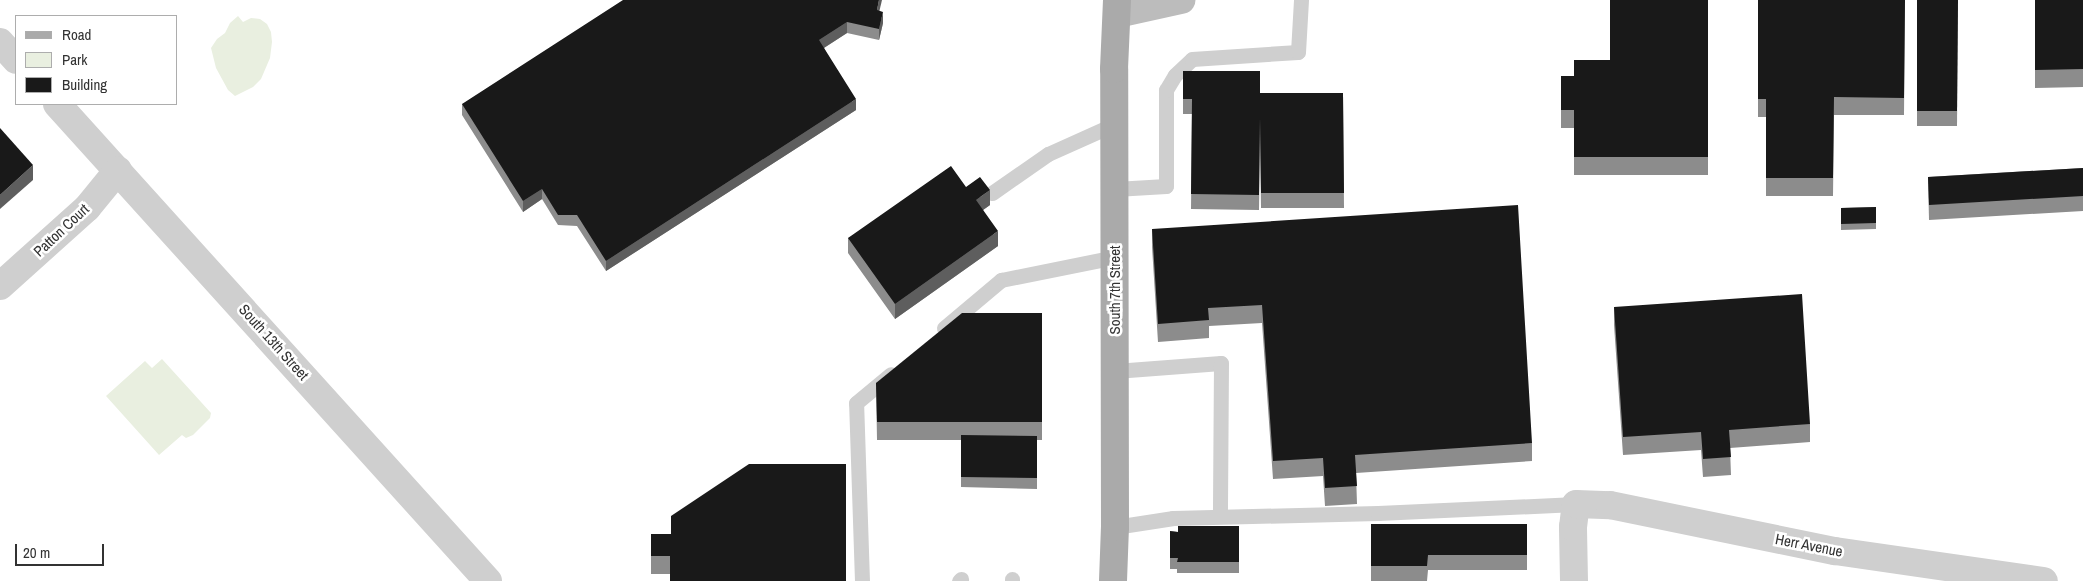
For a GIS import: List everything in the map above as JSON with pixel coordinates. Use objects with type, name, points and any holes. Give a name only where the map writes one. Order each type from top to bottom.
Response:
[{"type":"main road","points":[[1117,7],[1181,0]]},
{"type":"main road","name":"South 7th Street","points":[[1113,581],[1115,527],[1114,69],[1117,7]]},
{"type":"street","points":[[0,42],[15,59]]},
{"type":"street","name":"South 13th Street","points":[[58,105],[488,581]]},
{"type":"street","name":"Patton Court","points":[[0,286],[87,208],[118,170]]},
{"type":"street","points":[[1574,581],[1573,527],[1576,504]]},
{"type":"street","name":"Herr Avenue","points":[[1576,504],[1610,505],[1835,550],[2044,581]]},
{"type":"lane","points":[[1115,189],[1166,186],[1166,90],[1174,75],[1192,59],[1298,52],[1302,0]]},
{"type":"lane","points":[[992,193],[1048,154],[1115,124]]},
{"type":"lane","points":[[932,338],[1001,280],[1115,257]]},
{"type":"lane","points":[[862,581],[856,403],[902,364]]},
{"type":"lane","points":[[1115,371],[1221,364],[1220,516]]},
{"type":"lane","points":[[1115,527],[1173,518],[1378,513],[1576,504]]},
{"type":"green space","points":[[238,16],[243,22],[251,18],[260,19],[267,24],[271,32],[272,42],[270,58],[261,79],[253,87],[235,96],[228,90],[216,68],[211,48],[217,39],[225,33],[230,23]]},
{"type":"green space","points":[[162,359],[211,413],[210,418],[193,435],[186,438],[182,435],[159,455],[106,396],[145,361],[152,368]]},
{"type":"building","points":[[623,0],[879,0],[877,10],[883,12],[879,29],[847,22],[819,40],[856,99],[606,261],[577,215],[558,215],[542,189],[523,201],[462,104]]},
{"type":"building","points":[[1610,0],[1708,0],[1708,157],[1574,157],[1574,110],[1561,110],[1561,76],[1574,76],[1574,60],[1610,60]]},
{"type":"building","points":[[1758,0],[1905,0],[1904,98],[1834,97],[1833,178],[1766,178],[1766,99],[1758,99]]},
{"type":"building","points":[[1917,0],[1958,0],[1957,111],[1917,111]]},
{"type":"building","points":[[2035,0],[2083,0],[2083,69],[2035,70]]},
{"type":"building","points":[[1183,71],[1260,71],[1260,93],[1343,93],[1344,193],[1261,193],[1260,118],[1259,195],[1191,194],[1192,99],[1183,99]]},
{"type":"building","points":[[0,128],[33,165],[0,195]]},
{"type":"building","points":[[951,166],[966,187],[980,177],[990,190],[976,200],[998,231],[895,304],[848,238]]},
{"type":"building","points":[[2083,168],[2083,196],[1929,205],[1928,177]]},
{"type":"building","points":[[1518,205],[1532,443],[1355,455],[1357,486],[1325,488],[1323,458],[1273,461],[1262,305],[1208,308],[1209,320],[1158,324],[1152,229]]},
{"type":"building","points":[[1876,207],[1876,223],[1841,224],[1841,208]]},
{"type":"building","points":[[1802,294],[1810,424],[1729,430],[1731,457],[1703,459],[1701,432],[1623,437],[1614,307]]},
{"type":"building","points":[[962,313],[1042,313],[1042,422],[877,422],[876,383]]},
{"type":"building","points":[[961,435],[1037,436],[1037,478],[961,477]]},
{"type":"building","points":[[749,464],[846,464],[846,581],[670,581],[670,556],[651,556],[651,534],[671,534],[671,516]]},
{"type":"building","points":[[1371,524],[1527,524],[1527,555],[1428,555],[1427,566],[1371,566]]},
{"type":"building","points":[[1178,526],[1239,526],[1239,562],[1177,562],[1178,558],[1170,558],[1170,531],[1178,532]]}]
